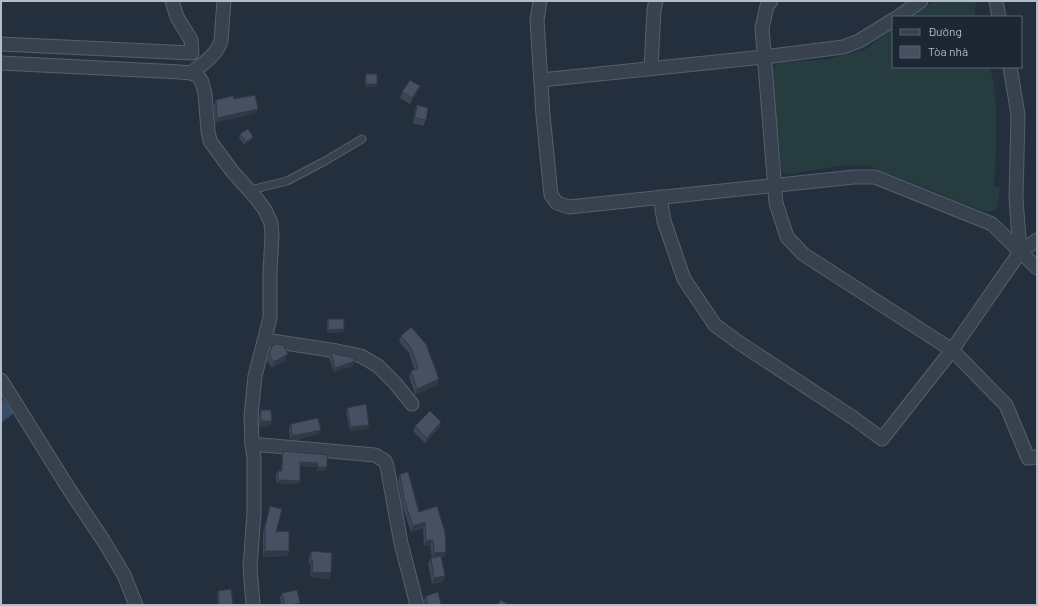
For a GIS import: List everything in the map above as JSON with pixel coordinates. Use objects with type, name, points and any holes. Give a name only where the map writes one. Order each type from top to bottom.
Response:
[{"type":"street","points":[[1,44],[192,53],[190,40],[177,17],[172,1]]},
{"type":"street","points":[[191,73],[213,55],[220,46],[222,41],[224,1]]},
{"type":"street","points":[[540,1],[537,20],[541,80],[551,195],[557,203],[569,207],[854,177],[875,177],[992,224],[1037,268]]},
{"type":"street","points":[[651,68],[654,10],[656,1]]},
{"type":"street","points":[[771,1],[768,6],[762,28],[776,203],[787,237],[803,254],[952,350],[1006,405],[1028,458],[1037,456]]},
{"type":"street","points":[[899,16],[921,1]]},
{"type":"street","points":[[996,1],[999,16]]},
{"type":"street","points":[[541,80],[764,57],[843,47],[859,42],[892,21]]},
{"type":"street","points":[[1,63],[191,73],[198,76],[202,82],[205,94],[210,141],[232,171],[250,190],[265,210],[271,223],[272,230],[270,318],[256,376],[251,416],[255,480],[250,567],[253,605]]},
{"type":"street","points":[[1010,68],[1018,115],[1016,198],[1020,252]]},
{"type":"street","points":[[660,198],[664,221],[684,279],[715,325],[882,439],[952,350],[1020,252],[1037,240]]},
{"type":"street","points":[[265,340],[345,352],[361,356],[378,366],[395,383],[412,404]]},
{"type":"street","points":[[1,380],[69,488],[104,540],[124,576],[136,605]]},
{"type":"street","points":[[252,444],[375,455],[384,461],[387,466],[401,543],[417,605]]},
{"type":"lane","points":[[250,190],[287,181],[362,139]]},
{"type":"green space","points":[[934,1],[977,1],[974,10],[976,16],[912,16]]},
{"type":"green space","points":[[892,30],[892,68],[990,68],[996,111],[994,187],[1000,187],[997,209],[989,212],[980,210],[867,165],[838,166],[790,174],[782,172],[771,69],[778,63],[829,59],[866,49]]},
{"type":"water","points":[[2,398],[14,413],[1,423],[1,399]]},
{"type":"building","points":[[366,74],[377,74],[377,84],[366,84]]},
{"type":"building","points":[[410,80],[420,86],[412,98],[402,92]]},
{"type":"building","points":[[255,95],[258,109],[217,118],[216,100],[233,96],[234,99]]},
{"type":"building","points":[[417,105],[428,108],[426,120],[415,118]]},
{"type":"building","points":[[248,129],[253,137],[246,142],[240,134]]},
{"type":"building","points":[[328,319],[344,319],[344,329],[328,330]]},
{"type":"building","points":[[411,327],[426,344],[439,379],[417,389],[411,371],[418,368],[411,348],[401,336]]},
{"type":"building","points":[[276,344],[283,345],[288,354],[274,362],[269,355],[272,346]]},
{"type":"building","points":[[331,353],[354,358],[355,361],[335,368]]},
{"type":"building","points":[[366,404],[369,425],[351,427],[347,408]]},
{"type":"building","points":[[261,410],[271,410],[272,421],[261,421]]},
{"type":"building","points":[[430,411],[441,422],[427,438],[415,426]]},
{"type":"building","points":[[318,418],[321,430],[292,435],[291,424]]},
{"type":"building","points":[[283,451],[327,455],[327,467],[318,467],[318,463],[300,462],[300,481],[278,480],[278,471],[282,471]]},
{"type":"building","points":[[408,472],[419,512],[437,506],[445,532],[446,552],[434,553],[433,540],[426,541],[425,522],[413,526],[404,499],[400,474]]},
{"type":"building","points":[[270,506],[282,509],[276,532],[289,531],[289,551],[265,551],[265,527]]},
{"type":"building","points":[[311,551],[332,553],[331,573],[312,572],[313,561],[311,561]]},
{"type":"building","points":[[441,556],[445,576],[434,578],[431,558]]},
{"type":"building","points":[[231,589],[233,605],[219,605],[218,591]]},
{"type":"building","points":[[297,590],[300,603],[285,605],[282,593]]},
{"type":"building","points":[[438,592],[441,604],[428,605],[426,596]]},
{"type":"building","points":[[501,600],[509,605],[497,605]]}]
